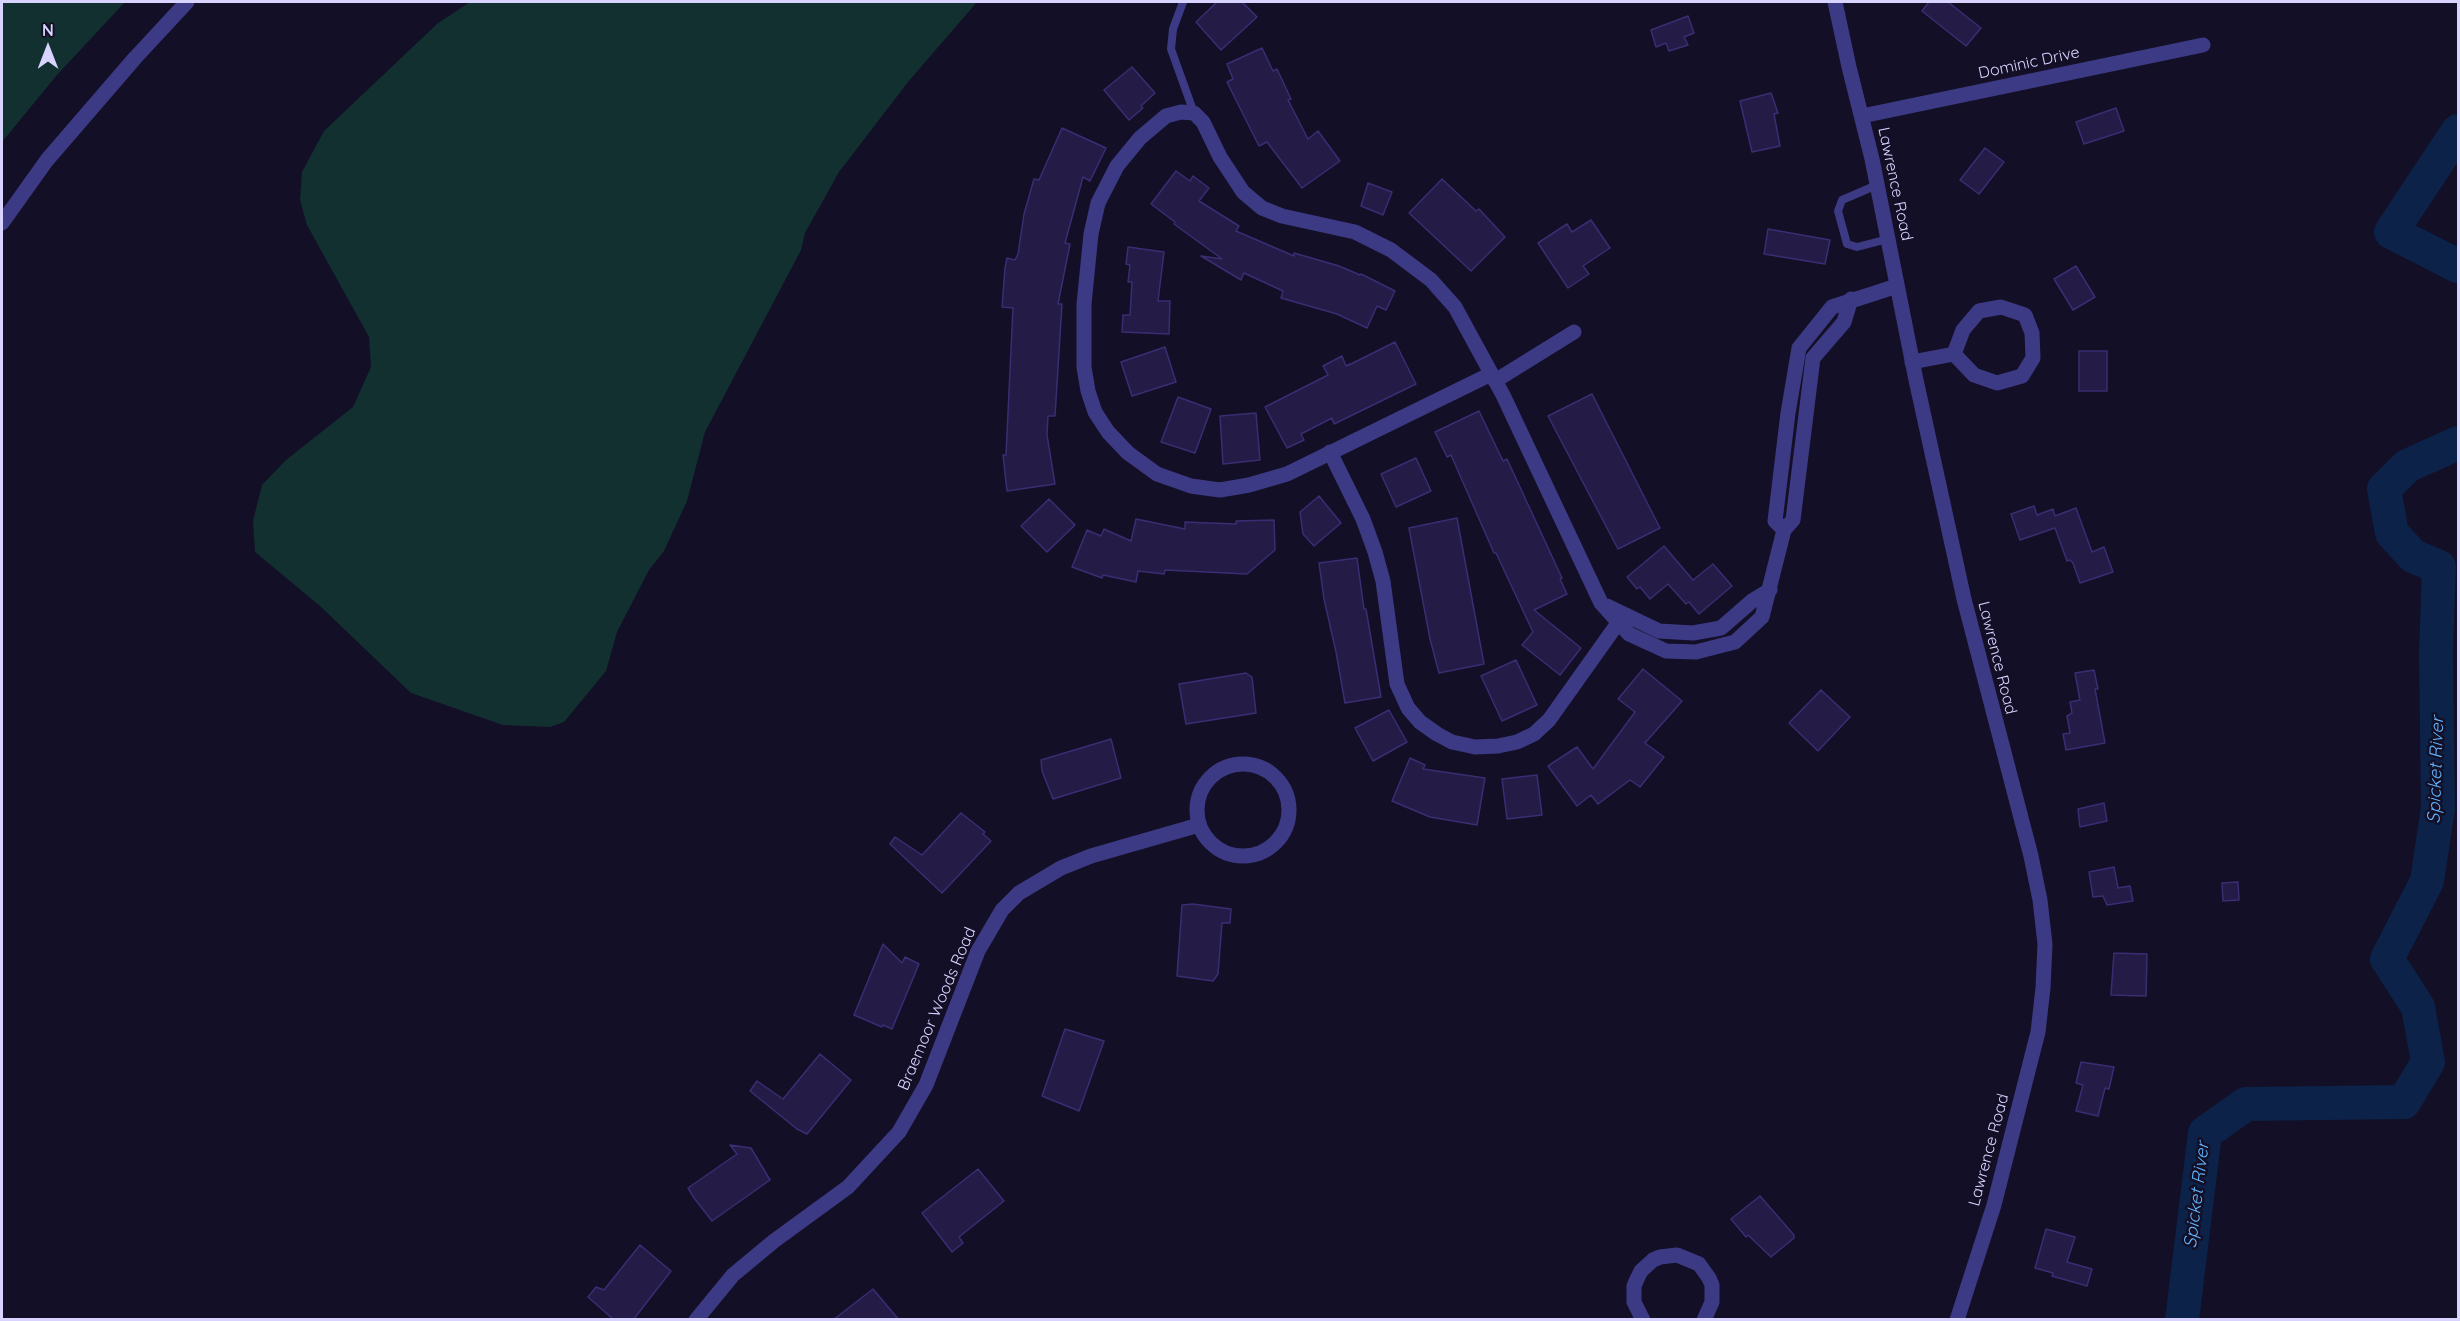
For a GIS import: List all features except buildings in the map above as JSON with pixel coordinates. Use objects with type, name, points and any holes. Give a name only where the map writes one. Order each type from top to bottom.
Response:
[{"type":"street","points":[[2,223],[47,160],[187,2]]},
{"type":"street","name":"Lawrence Road","points":[[1835,2],[1877,185],[1912,362],[1964,599],[2031,856],[2040,900],[2044,944],[2043,988],[2037,1032],[1994,1205],[1957,1320]]},
{"type":"street","name":"Dominic Drive","points":[[1862,116],[2203,45]]},
{"type":"street","points":[[1574,332],[1493,377],[1287,474],[1249,485],[1220,490],[1191,486],[1158,474],[1128,453],[1108,432],[1095,412],[1088,391],[1084,367],[1084,304],[1091,234],[1098,203],[1117,166],[1140,138],[1166,116],[1180,112],[1194,113],[1203,122],[1220,157],[1243,192],[1262,208],[1282,216],[1355,232],[1391,250],[1431,280],[1455,307],[1493,377],[1601,603],[1629,634],[1666,651],[1696,652],[1735,642],[1762,617],[1784,530],[1775,521],[1798,348],[1832,306],[1897,286]]},
{"type":"street","points":[[2001,307],[2025,315],[2032,333],[2033,358],[2022,376],[1997,383],[1974,375],[1954,354],[1963,330],[1979,311],[2001,307]]},
{"type":"street","points":[[1912,362],[1954,354]]},
{"type":"street","points":[[1330,452],[1363,519],[1375,552],[1383,581],[1397,684],[1408,708],[1420,722],[1437,734],[1452,742],[1475,747],[1517,742],[1534,734],[1549,720],[1618,623]]},
{"type":"street","points":[[1601,603],[1659,631],[1693,633],[1721,628],[1752,601],[1770,590]]},
{"type":"street","points":[[1245,764],[1264,769],[1279,780],[1288,797],[1290,815],[1283,835],[1276,844],[1258,854],[1248,857],[1227,854],[1209,842],[1199,825],[1197,814],[1200,793],[1211,777],[1227,767],[1245,764]]},
{"type":"street","name":"Braemoor Woods Road","points":[[696,1320],[733,1275],[774,1240],[848,1187],[899,1132],[926,1085],[978,951],[1002,910],[1019,893],[1061,868],[1091,856],[1199,825]]},
{"type":"street","points":[[1643,1320],[1634,1302],[1634,1286],[1641,1271],[1653,1260],[1677,1255],[1699,1264],[1709,1278],[1712,1286],[1712,1302],[1704,1320]]},
{"type":"lane","points":[[1183,2],[1173,29],[1172,49],[1194,113]]},
{"type":"lane","points":[[1877,185],[1842,200],[1838,211],[1846,243],[1857,247],[1888,239]]},
{"type":"green space","points":[[2,2],[125,2],[57,75],[2,142]]},
{"type":"green space","points":[[470,2],[977,2],[908,82],[839,172],[805,233],[801,250],[705,432],[687,501],[664,551],[649,570],[617,632],[606,671],[564,722],[550,727],[503,725],[411,693],[320,606],[255,552],[253,521],[262,485],[286,460],[353,407],[371,367],[369,337],[307,225],[300,200],[302,172],[324,131],[438,23]]},
{"type":"waterway","name":"Spicket River","points":[[2458,131],[2391,232],[2458,266]]},
{"type":"waterway","name":"Spicket River","points":[[2182,1320],[2205,1133],[2246,1104],[2404,1102],[2428,1062],[2418,1007],[2387,959],[2427,881],[2438,808],[2436,652],[2439,567],[2413,556],[2392,533],[2384,489],[2407,466],[2458,443]]}]
